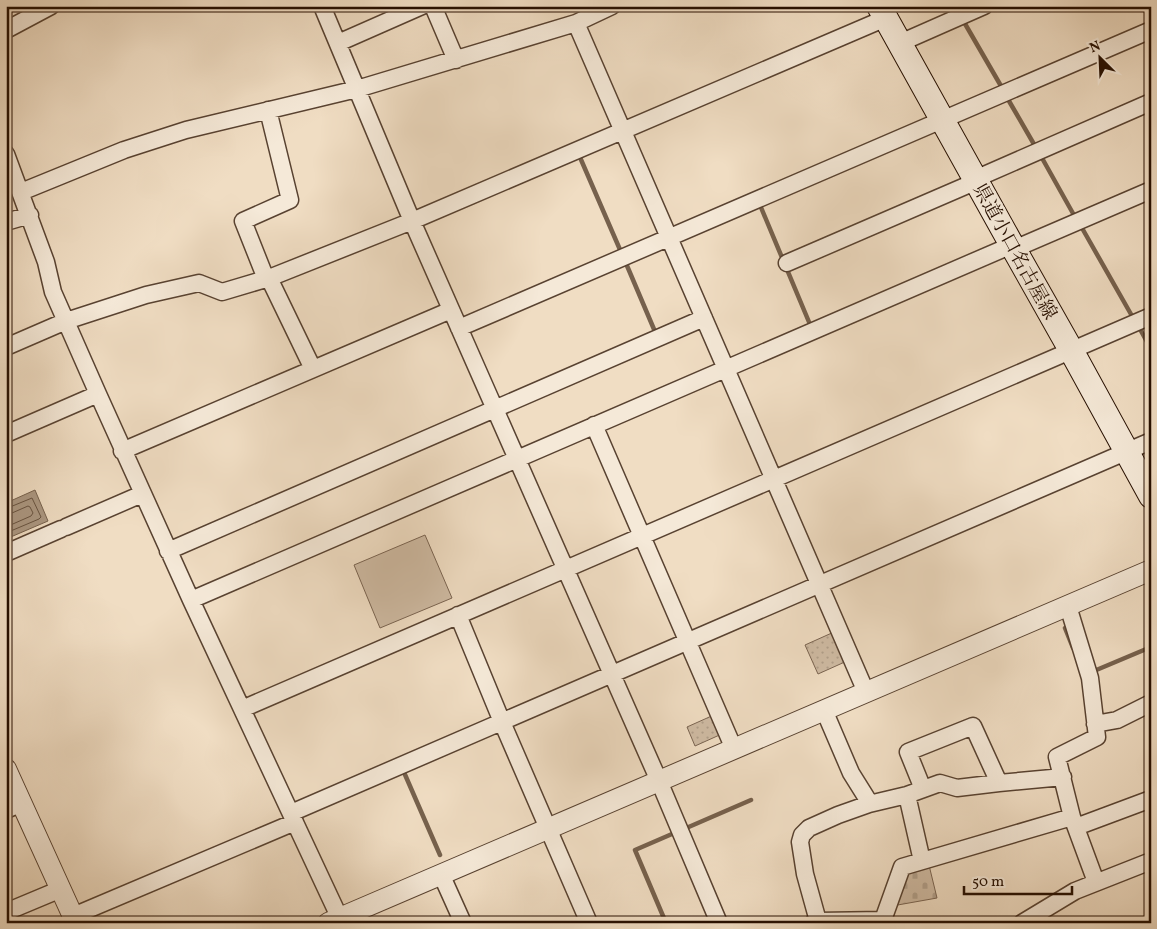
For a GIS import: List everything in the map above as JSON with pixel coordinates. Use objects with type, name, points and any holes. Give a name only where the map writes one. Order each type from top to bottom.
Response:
[{"type":"main road","name":"県道小口名古屋線","points":[[883,12],[1151,496]]},
{"type":"street","points":[[6,30],[51,6]]},
{"type":"street","points":[[322,6],[412,221],[659,781],[719,923]]},
{"type":"street","points":[[338,43],[422,6]]},
{"type":"street","points":[[433,6],[456,60]]},
{"type":"street","points":[[22,192],[124,150],[186,130],[357,89],[576,23],[612,6]]},
{"type":"street","points":[[900,43],[984,6]]},
{"type":"street","points":[[6,347],[66,321],[146,295],[199,283],[222,292],[268,279],[412,221],[623,131],[883,12]]},
{"type":"street","points":[[576,23],[866,692]]},
{"type":"street","points":[[459,328],[1151,30]]},
{"type":"street","points":[[787,263],[1151,102]]},
{"type":"street","points":[[268,110],[290,200],[243,221],[268,279],[313,369]]},
{"type":"street","points":[[6,154],[30,215],[46,262],[53,292],[122,451],[293,818],[337,921],[441,874],[1151,570]]},
{"type":"street","points":[[190,600],[726,368],[1151,190]]},
{"type":"street","points":[[6,222],[30,215]]},
{"type":"street","points":[[122,451],[451,310]]},
{"type":"street","points":[[242,709],[1151,316]]},
{"type":"street","points":[[168,551],[704,318]]},
{"type":"street","points":[[6,434],[98,394]]},
{"type":"street","points":[[594,425],[734,749]]},
{"type":"street","points":[[6,769],[14,806],[61,889],[75,920],[502,722],[1151,442]]},
{"type":"street","points":[[6,553],[142,494]]},
{"type":"street","points":[[1068,606],[1090,678],[1097,737],[1057,757],[1074,822],[1096,882]]},
{"type":"street","points":[[458,615],[502,722],[590,923]]},
{"type":"street","points":[[1095,724],[1117,720],[1151,703]]},
{"type":"street","points":[[824,710],[851,772],[869,804]]},
{"type":"street","points":[[923,789],[908,752],[973,726],[999,782]]},
{"type":"street","points":[[1063,777],[999,782],[957,788],[940,783],[907,795],[869,804],[809,828],[802,835],[800,842],[816,922],[886,922],[902,867],[1074,822],[1151,798]]},
{"type":"street","points":[[907,795],[922,861]]},
{"type":"street","points":[[1024,922],[1075,891],[1151,861]]},
{"type":"street","points":[[441,874],[463,923]]},
{"type":"street","points":[[6,912],[61,889]]},
{"type":"green space","points":[[425,535],[452,598],[380,628],[354,565]]},
{"type":"green space","points":[[834,632],[847,661],[818,674],[805,645]]},
{"type":"green space","points":[[716,714],[724,733],[695,746],[687,727]]},
{"type":"green space","points":[[928,861],[937,898],[892,906],[905,869]]},
{"type":"water","points":[[35,490],[48,521],[6,539],[6,503]]},
{"type":"waterway","points":[[964,22],[1001,86]]},
{"type":"waterway","points":[[1009,101],[1035,146]]},
{"type":"waterway","points":[[579,155],[621,252]]},
{"type":"waterway","points":[[1042,158],[1075,217]]},
{"type":"waterway","points":[[760,205],[809,322]]},
{"type":"waterway","points":[[1082,228],[1132,316]]},
{"type":"waterway","points":[[625,261],[656,334]]},
{"type":"waterway","points":[[1141,331],[1151,349]]},
{"type":"waterway","points":[[1065,628],[1073,648]]},
{"type":"waterway","points":[[1094,671],[1151,647]]},
{"type":"waterway","points":[[406,769],[403,770],[440,855]]},
{"type":"waterway","points":[[684,828],[751,800]]},
{"type":"waterway","points":[[666,923],[635,850],[672,834]]}]
